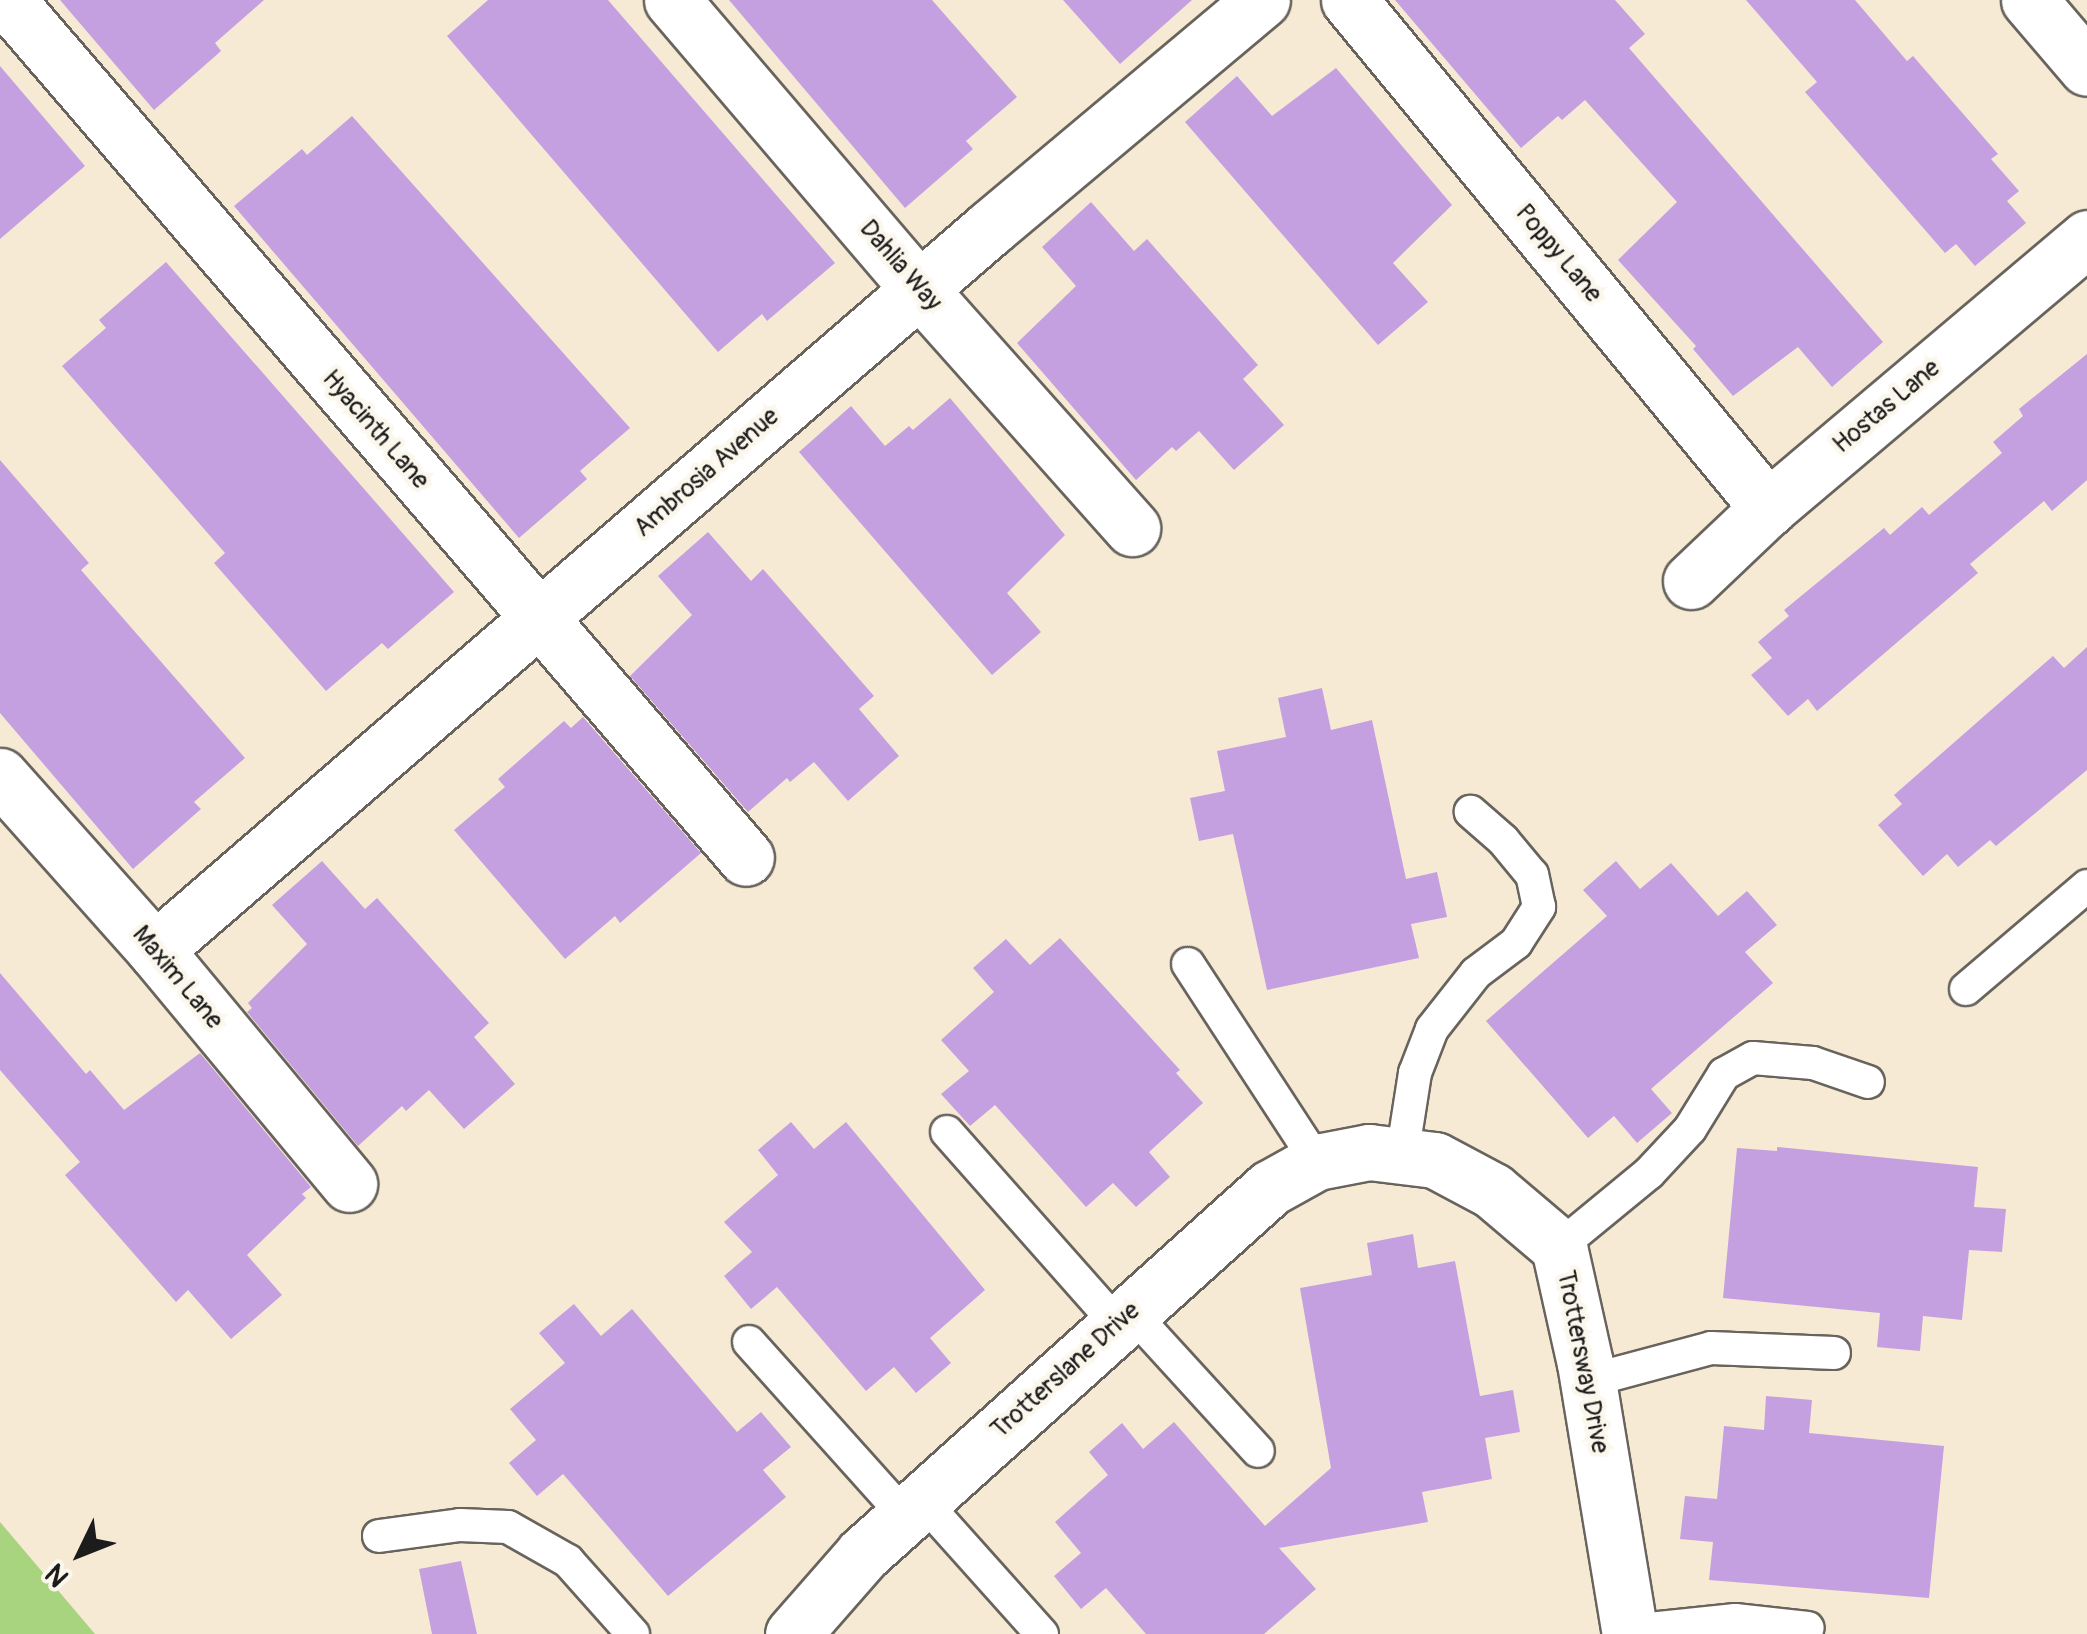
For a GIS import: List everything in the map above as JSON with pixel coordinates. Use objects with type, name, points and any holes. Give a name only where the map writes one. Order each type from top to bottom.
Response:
[{"type":"street","name":"Hyacinth Lane","points":[[7,0],[746,858]]},
{"type":"street","name":"Dahlia Way","points":[[672,0],[920,290],[1132,528]]},
{"type":"street","name":"Ambrosia Avenue","points":[[155,950],[1262,0]]},
{"type":"street","name":"Poppy Lane","points":[[1349,0],[1768,508]]},
{"type":"street","points":[[2029,0],[2087,68]]},
{"type":"street","name":"Hostas Lane","points":[[1691,581],[1768,508],[2087,238]]},
{"type":"street","name":"Maxim Lane","points":[[6,795],[155,950],[349,1184]]},
{"type":"street","name":"Trottersway Drive","points":[[1363,1157],[1435,1160],[1493,1191],[1558,1248],[1588,1381],[1630,1632]]},
{"type":"street","name":"Trotterslane Drive","points":[[793,1634],[863,1554],[1270,1188],[1363,1157]]},
{"type":"lane","points":[[1188,964],[1363,1157],[1415,1073],[1432,1028],[1476,972],[1516,944],[1539,907],[1532,875],[1503,840],[1470,812]]},
{"type":"lane","points":[[1966,989],[2087,886]]},
{"type":"lane","points":[[1558,1248],[1649,1173],[1690,1128],[1724,1074],[1753,1058],[1813,1063],[1868,1082]]},
{"type":"lane","points":[[947,1132],[1124,1319],[1258,1451]]},
{"type":"lane","points":[[749,1342],[1042,1634]]},
{"type":"lane","points":[[1588,1381],[1710,1348],[1834,1353]]},
{"type":"lane","points":[[379,1536],[460,1525],[508,1527],[568,1561],[634,1634]]},
{"type":"lane","points":[[1630,1632],[1735,1620],[1808,1628]]},
{"type":"green space","points":[[0,1522],[95,1634],[0,1634]]},
{"type":"building","points":[[60,0],[264,0],[215,43],[221,51],[154,110]]},
{"type":"building","points":[[488,0],[608,0],[835,263],[767,321],[762,314],[718,352],[447,36]]},
{"type":"building","points":[[729,0],[932,0],[1017,97],[966,141],[973,149],[905,208]]},
{"type":"building","points":[[1063,0],[1192,0],[1120,64]]},
{"type":"building","points":[[1395,0],[1615,0],[1645,34],[1629,48],[1883,342],[1832,387],[1798,347],[1733,396],[1693,349],[1696,346],[1618,260],[1677,202],[1585,100],[1562,120],[1558,116],[1521,148]]},
{"type":"building","points":[[1746,0],[1855,0],[1907,61],[1913,56],[1998,154],[1991,159],[2019,191],[2007,201],[2026,223],[1975,266],[1956,244],[1945,253],[1805,92],[1817,82]]},
{"type":"building","points":[[0,66],[85,166],[0,239]]},
{"type":"building","points":[[1336,68],[1452,205],[1393,263],[1428,302],[1378,345],[1185,122],[1237,76],[1272,116]]},
{"type":"building","points":[[352,116],[630,428],[580,471],[587,479],[519,538],[234,206],[302,149],[307,155]]},
{"type":"building","points":[[1091,202],[1134,251],[1147,239],[1258,365],[1243,379],[1284,425],[1234,470],[1199,431],[1176,451],[1172,447],[1136,480],[1017,343],[1076,286],[1042,247]]},
{"type":"building","points":[[166,262],[454,592],[388,649],[382,643],[326,691],[214,563],[225,553],[62,366],[106,328],[99,320]]},
{"type":"building","points":[[2087,354],[2087,480],[2052,511],[2044,501],[1970,564],[1978,573],[1817,711],[1808,699],[1788,716],[1751,675],[1772,658],[1758,642],[1789,616],[1784,610],[1884,528],[1890,535],[1922,507],[1929,515],[2002,453],[1993,442],[2023,416],[2019,409]]},
{"type":"building","points":[[950,398],[1065,535],[1007,593],[1041,632],[992,675],[799,452],[851,406],[885,446],[909,426],[913,430]]},
{"type":"building","points":[[0,460],[89,563],[81,570],[245,758],[194,802],[201,809],[133,869],[0,713]]},
{"type":"building","points":[[708,532],[751,581],[763,569],[874,696],[859,709],[899,756],[848,801],[814,762],[790,782],[787,778],[748,812],[630,676],[692,615],[658,576]]},
{"type":"building","points":[[2087,647],[2087,770],[1996,846],[1990,840],[1958,867],[1947,854],[1923,876],[1878,825],[1902,804],[1894,795],[2053,656],[2064,668]]},
{"type":"building","points":[[1322,688],[1331,730],[1372,720],[1406,879],[1437,872],[1447,917],[1411,924],[1419,958],[1267,990],[1233,834],[1199,841],[1190,798],[1225,791],[1217,751],[1286,737],[1278,698]]},
{"type":"building","points":[[583,717],[701,853],[620,923],[615,916],[565,959],[454,830],[505,787],[498,779],[564,721],[571,728]]},
{"type":"building","points":[[322,861],[365,909],[377,898],[489,1023],[474,1037],[515,1084],[464,1129],[429,1090],[406,1111],[402,1106],[358,1146],[247,1012],[252,1008],[248,1003],[307,944],[272,905]]},
{"type":"building","points":[[1616,861],[1640,889],[1671,863],[1718,916],[1747,891],[1777,925],[1745,952],[1773,983],[1651,1089],[1672,1113],[1637,1143],[1614,1116],[1588,1138],[1486,1021],[1607,916],[1583,890]]},
{"type":"building","points":[[1060,938],[1180,1070],[1176,1073],[1203,1103],[1149,1152],[1170,1177],[1136,1207],[1113,1183],[1086,1207],[995,1105],[970,1126],[941,1094],[969,1071],[941,1040],[994,992],[973,968],[1006,939],[1030,965]]},
{"type":"building","points":[[0,973],[86,1074],[90,1070],[124,1110],[200,1053],[311,1187],[302,1194],[306,1198],[247,1255],[282,1295],[231,1339],[188,1290],[176,1302],[65,1175],[80,1162],[0,1070]]},
{"type":"building","points":[[791,1122],[814,1149],[846,1122],[985,1290],[930,1338],[951,1363],[916,1393],[894,1367],[866,1391],[777,1287],[751,1309],[724,1276],[752,1252],[724,1222],[778,1175],[758,1150]]},
{"type":"building","points":[[1777,1147],[1978,1167],[1974,1207],[2006,1209],[2002,1252],[1969,1250],[1962,1320],[1923,1316],[1920,1351],[1877,1347],[1880,1313],[1723,1298],[1737,1148],[1777,1151]]},
{"type":"building","points":[[1413,1234],[1418,1268],[1455,1261],[1480,1396],[1513,1390],[1520,1432],[1485,1438],[1492,1479],[1422,1492],[1428,1522],[1279,1548],[1316,1589],[1264,1634],[1146,1634],[1106,1588],[1081,1609],[1054,1576],[1081,1553],[1055,1522],[1108,1475],[1089,1452],[1122,1423],[1143,1449],[1174,1422],[1265,1526],[1331,1468],[1300,1288],[1372,1275],[1367,1243]]},
{"type":"building","points":[[574,1304],[601,1336],[632,1309],[737,1432],[761,1412],[791,1447],[763,1470],[786,1497],[668,1596],[563,1474],[537,1496],[509,1463],[536,1440],[510,1409],[565,1363],[539,1333]]},
{"type":"building","points":[[1766,1396],[1812,1400],[1809,1433],[1944,1446],[1929,1598],[1709,1580],[1713,1542],[1680,1539],[1685,1496],[1717,1499],[1724,1426],[1764,1430]]},
{"type":"building","points":[[461,1561],[477,1634],[432,1634],[419,1569]]}]
